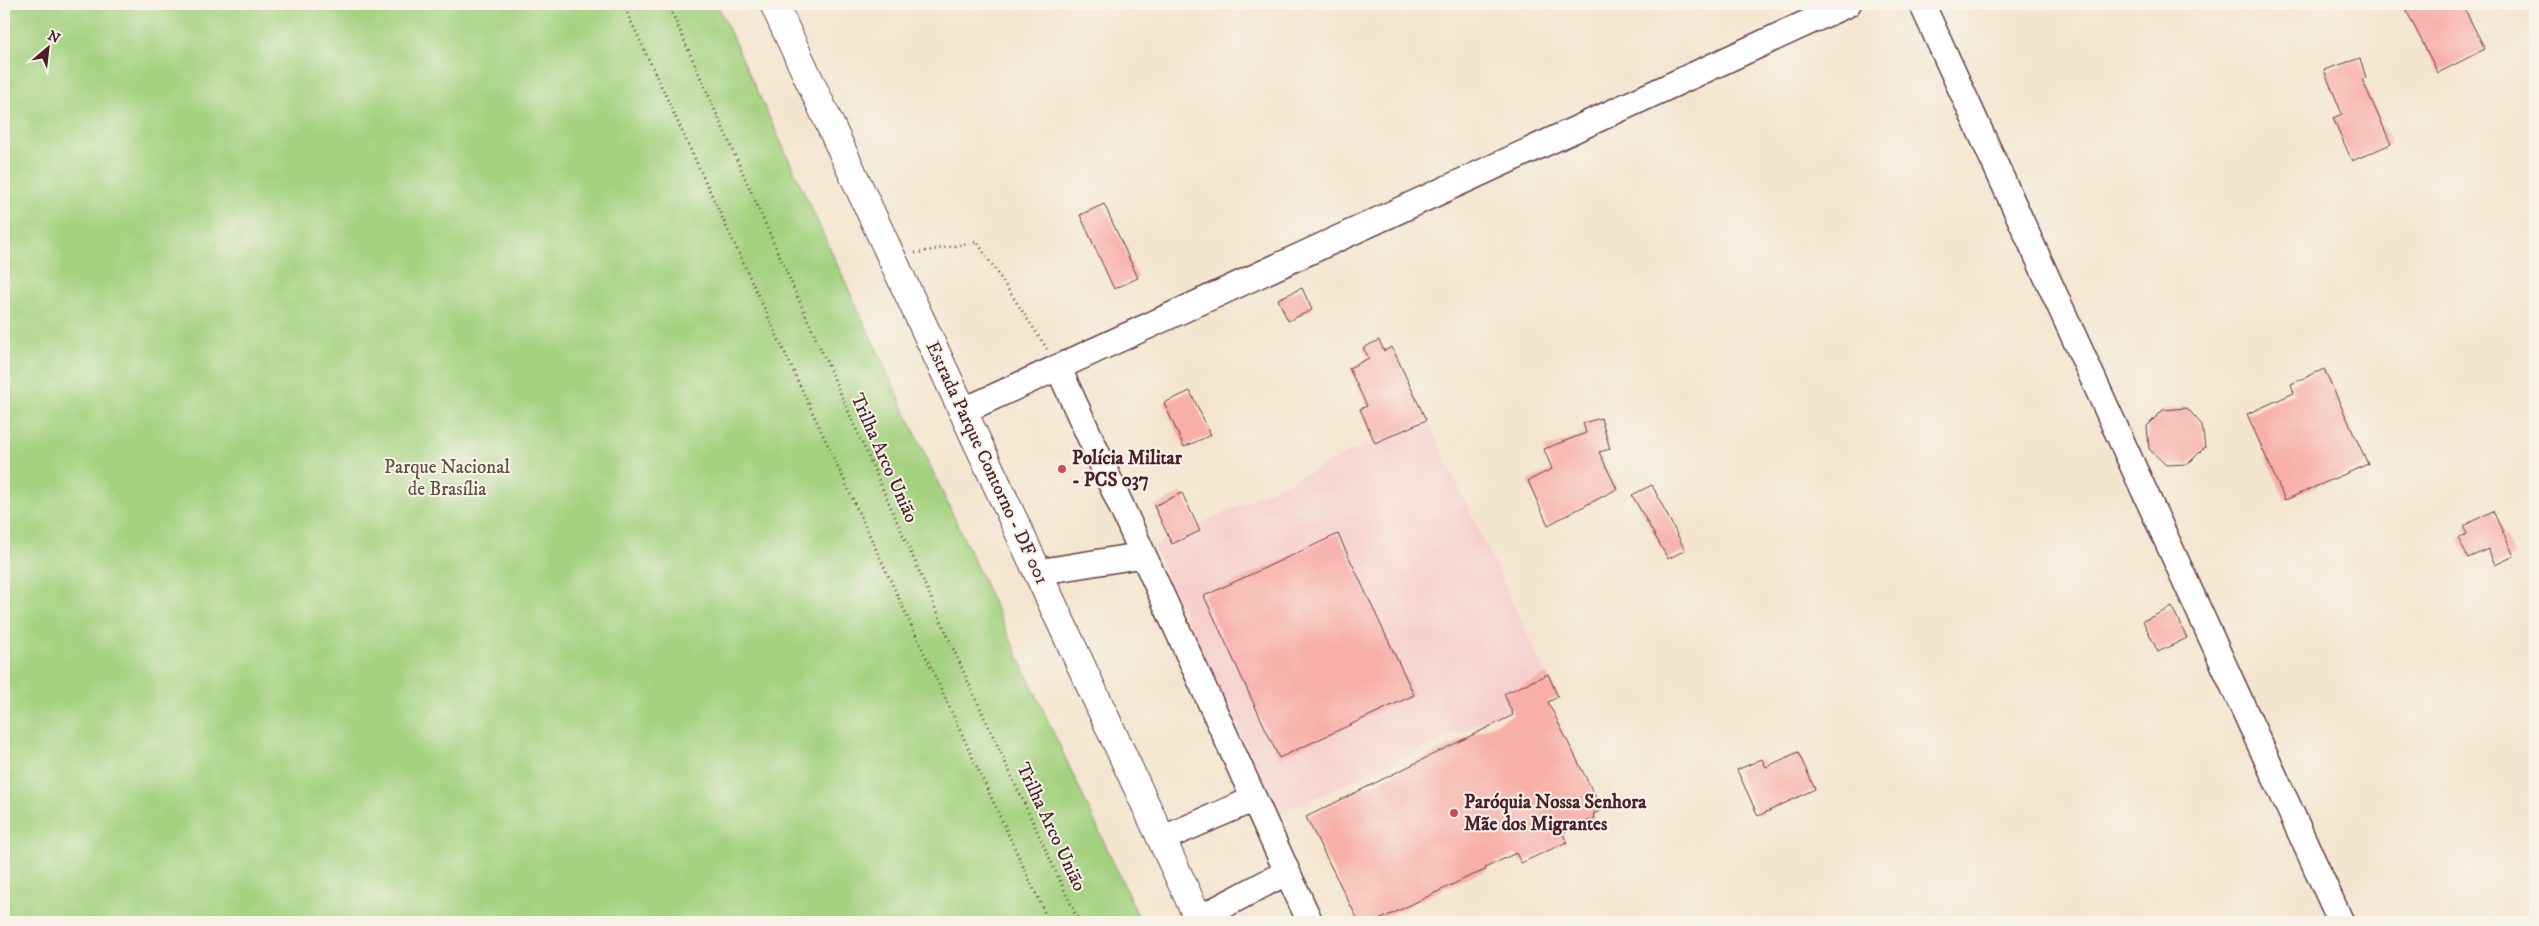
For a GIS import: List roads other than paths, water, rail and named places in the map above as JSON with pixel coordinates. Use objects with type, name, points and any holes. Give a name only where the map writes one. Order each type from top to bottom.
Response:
[{"type":"main road","name":"Estrada Parque Contorno - DF 001","points":[[774,4],[1199,920]]},
{"type":"street","points":[[963,411],[1848,4]]},
{"type":"street","points":[[1922,4],[2341,922]]},
{"type":"street","points":[[1058,366],[1310,922]]},
{"type":"street","points":[[1038,572],[1143,555]]},
{"type":"street","points":[[1162,839],[1254,799]]},
{"type":"street","points":[[1199,920],[1287,872]]},
{"type":"place","name":"Polícia Militar - PCS 037","points":[[1062,469]]},
{"type":"place","name":"Paróquia Nossa Senhora Mãe dos Migrantes","points":[[1454,813]]},
{"type":"park label","name":"Parque Nacional de Brasília","points":[[447,478]]}]
